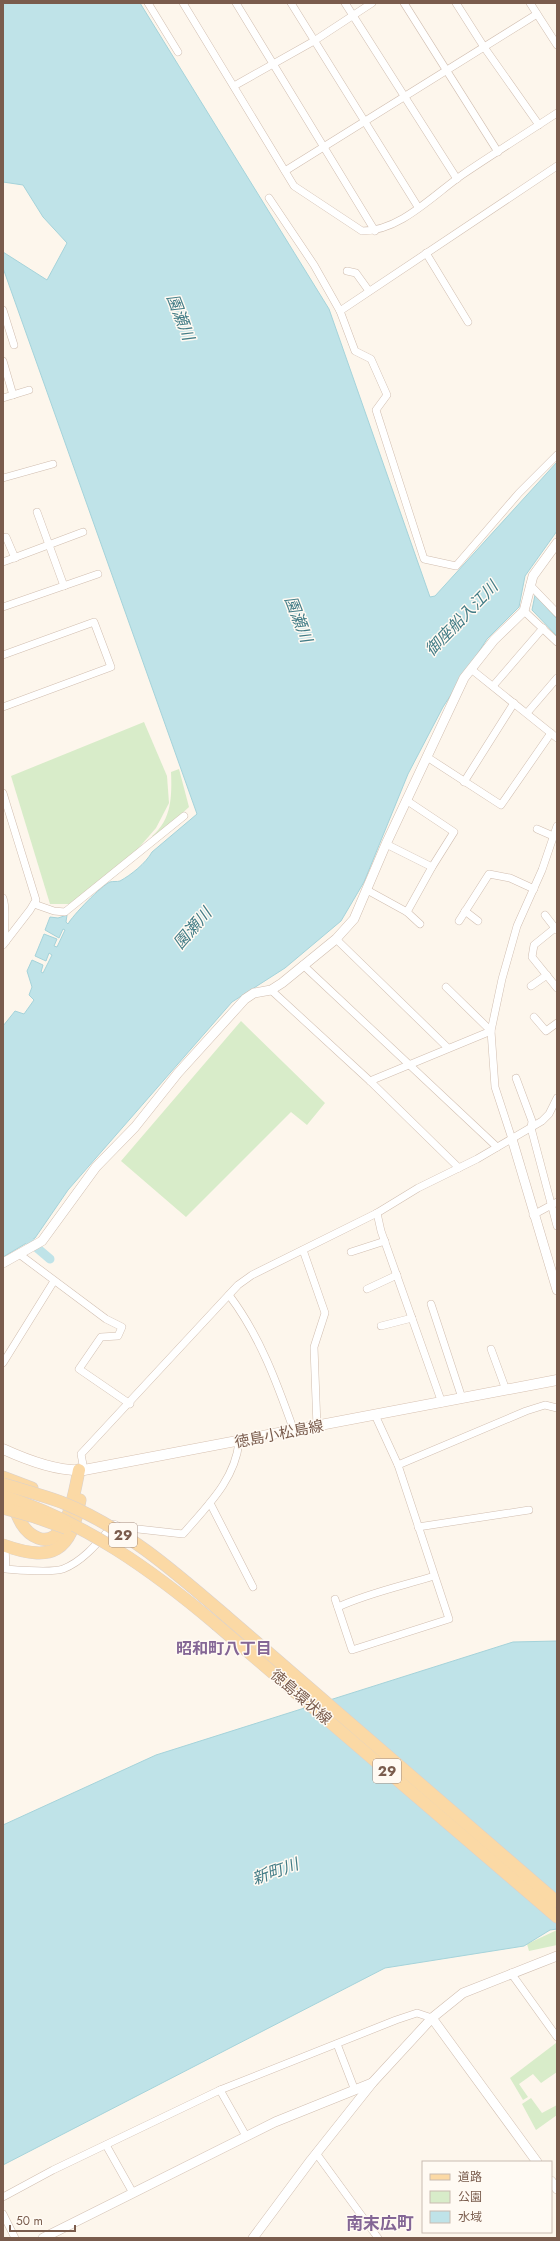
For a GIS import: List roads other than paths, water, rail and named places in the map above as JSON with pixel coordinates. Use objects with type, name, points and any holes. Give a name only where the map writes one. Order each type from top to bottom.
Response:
[{"type":"main road","name":"徳島小松島線","points":[[3,1449],[49,1466],[81,1470],[239,1442],[557,1380]]},
{"type":"main road","points":[[3,1484],[27,1531],[40,1539],[47,1540],[58,1533],[69,1514],[81,1470]]},
{"type":"main road","points":[[4,1546],[36,1554],[58,1549],[65,1544],[71,1536],[77,1519],[81,1470]]},
{"type":"main road","points":[[3,1477],[62,1502]]},
{"type":"main road","name":"徳島環状線","points":[[3,1484],[62,1502],[107,1525],[164,1563],[557,1902]]},
{"type":"main road","name":"徳島環状線","points":[[3,1496],[38,1508],[81,1528],[141,1564],[207,1617],[557,1917]]},
{"type":"main road","points":[[3,1508],[35,1517],[86,1536],[141,1564]]},
{"type":"street","points":[[148,3],[178,52]]},
{"type":"street","points":[[183,3],[294,186],[362,231],[375,231],[403,218],[456,179],[557,113]]},
{"type":"street","points":[[236,3],[375,231]]},
{"type":"street","points":[[291,3],[418,207]]},
{"type":"street","points":[[345,3],[456,179]]},
{"type":"street","points":[[234,86],[314,41],[372,3]]},
{"type":"street","points":[[404,3],[498,152]]},
{"type":"street","points":[[456,3],[484,47],[539,125]]},
{"type":"street","points":[[530,3],[557,45]]},
{"type":"street","points":[[285,171],[537,14]]},
{"type":"street","points":[[340,311],[557,166]]},
{"type":"street","points":[[269,198],[314,265],[340,311],[355,351],[371,359],[387,395],[376,410],[424,560],[456,566],[518,493],[557,455]]},
{"type":"street","points":[[426,253],[468,322]]},
{"type":"street","points":[[348,270],[356,273],[369,291]]},
{"type":"street","points":[[3,310],[14,345]]},
{"type":"street","points":[[3,361],[13,395]]},
{"type":"street","points":[[3,398],[29,390]]},
{"type":"street","points":[[3,478],[53,464]]},
{"type":"street","points":[[38,512],[64,586]]},
{"type":"street","points":[[3,562],[83,532]]},
{"type":"street","points":[[3,538],[6,536],[15,558]]},
{"type":"street","points":[[3,1263],[18,1254],[29,1250],[42,1241],[96,1168],[135,1127],[178,1073],[245,999],[254,993],[271,990],[336,939],[354,919],[406,800],[464,678],[494,640],[524,609],[537,569],[557,543]]},
{"type":"street","points":[[3,607],[98,574]]},
{"type":"street","points":[[530,587],[557,613]]},
{"type":"street","points":[[524,609],[557,642]]},
{"type":"street","points":[[3,654],[94,622],[111,667],[3,707]]},
{"type":"street","points":[[493,686],[543,628]]},
{"type":"street","points":[[471,669],[557,738]]},
{"type":"street","points":[[527,713],[557,678]]},
{"type":"street","points":[[464,782],[514,703]]},
{"type":"street","points":[[426,757],[501,805],[551,733]]},
{"type":"street","points":[[3,793],[5,804],[36,900],[4,943]]},
{"type":"street","points":[[406,800],[454,832],[432,867],[407,912]]},
{"type":"street","points":[[34,904],[65,912],[184,816]]},
{"type":"street","points":[[557,826],[534,889],[517,926],[511,945],[491,1031],[495,1087],[557,1290]]},
{"type":"street","points":[[536,829],[553,836]]},
{"type":"street","points":[[386,844],[432,867]]},
{"type":"street","points":[[459,921],[489,874],[510,878],[534,889]]},
{"type":"street","points":[[367,890],[407,912],[420,924]]},
{"type":"street","points":[[3,898],[6,907],[4,943]]},
{"type":"street","points":[[465,911],[478,921]]},
{"type":"street","points":[[545,915],[556,929],[534,945],[532,957],[557,988]]},
{"type":"street","points":[[336,939],[448,1048]]},
{"type":"street","points":[[304,964],[496,1147]]},
{"type":"street","points":[[531,986],[547,975]]},
{"type":"street","points":[[446,987],[491,1031]]},
{"type":"street","points":[[271,990],[370,1081],[459,1168]]},
{"type":"street","points":[[534,1017],[546,1032],[557,1023]]},
{"type":"street","points":[[370,1081],[491,1031]]},
{"type":"street","points":[[516,1078],[532,1121],[531,1128],[554,1203],[557,1226]]},
{"type":"street","points":[[81,1470],[81,1454],[130,1404],[229,1295],[252,1275],[377,1213],[418,1188],[459,1168],[531,1128],[549,1114],[557,1098]]},
{"type":"street","points":[[534,1215],[554,1203]]},
{"type":"street","points":[[377,1213],[385,1241],[442,1403]]},
{"type":"street","points":[[351,1252],[385,1241]]},
{"type":"street","points":[[303,1250],[325,1313],[314,1347],[317,1427]]},
{"type":"street","points":[[18,1254],[106,1319],[122,1328],[118,1336],[101,1337],[79,1369],[130,1404]]},
{"type":"street","points":[[367,1289],[397,1275]]},
{"type":"street","points":[[3,1362],[54,1281]]},
{"type":"street","points":[[229,1295],[259,1341],[294,1431]]},
{"type":"street","points":[[431,1304],[462,1398]]},
{"type":"street","points":[[381,1326],[412,1318]]},
{"type":"street","points":[[491,1349],[506,1390]]},
{"type":"street","points":[[398,1465],[526,1411],[545,1405],[557,1408]]},
{"type":"street","points":[[335,1599],[352,1650],[449,1619],[398,1465],[375,1415]]},
{"type":"street","points":[[4,1546],[5,1572],[62,1569],[80,1559],[93,1548],[114,1524],[126,1528],[183,1534],[210,1503],[227,1478],[237,1459],[239,1442]]},
{"type":"street","points":[[210,1503],[253,1587]]},
{"type":"street","points":[[418,1527],[529,1510]]},
{"type":"street","points":[[338,1607],[355,1600],[434,1576]]},
{"type":"street","points":[[253,2238],[316,2153],[373,2082],[432,2018],[458,1996],[511,1973],[557,1956]]},
{"type":"street","points":[[511,1973],[557,2037]]},
{"type":"street","points":[[3,2197],[53,2170],[220,2090],[418,2013],[432,2018],[536,2161]]},
{"type":"street","points":[[337,2044],[354,2088]]},
{"type":"street","points":[[43,2238],[246,2136],[354,2088],[373,2082]]},
{"type":"street","points":[[220,2090],[246,2136]]},
{"type":"street","points":[[106,2144],[133,2193]]},
{"type":"street","points":[[316,2153],[378,2238]]},
{"type":"street","points":[[3,2214],[15,2238]]},
{"type":"water","points":[[3,3],[140,3],[329,309],[430,597],[435,596],[557,462],[557,531],[525,576],[519,607],[487,639],[443,707],[408,774],[364,882],[341,921],[285,968],[232,1002],[68,1190],[35,1238],[3,1257],[3,1026],[15,1011],[24,1014],[34,1000],[29,995],[32,987],[27,971],[32,960],[43,965],[41,972],[43,973],[52,955],[49,953],[46,961],[35,956],[44,934],[57,939],[54,946],[57,947],[65,930],[63,929],[59,938],[45,930],[50,917],[58,918],[67,915],[66,922],[68,924],[94,894],[106,884],[120,881],[133,872],[152,852],[197,814],[3,268],[3,252],[47,280],[67,243],[43,217],[23,185],[3,182]]},
{"type":"water","points":[[535,595],[557,619],[557,636],[532,610]]},
{"type":"water","name":"新町川","points":[[557,1641],[557,1929],[550,1930],[524,1946],[385,1968],[3,2165],[3,1825],[156,1755],[513,1642]]},
{"type":"waterway","points":[[30,1242],[50,1259]]},
{"type":"district","name":"昭和町八丁目","points":[[224,1648]]},
{"type":"district","name":"南末広町","points":[[380,2223]]},
{"type":"water label","name":"園瀬川","points":[[181,317]]},
{"type":"water label","name":"御座船入江川","points":[[461,618]]},
{"type":"water label","name":"園瀬川","points":[[299,619]]},
{"type":"water label","name":"園瀬川","points":[[192,928]]}]
